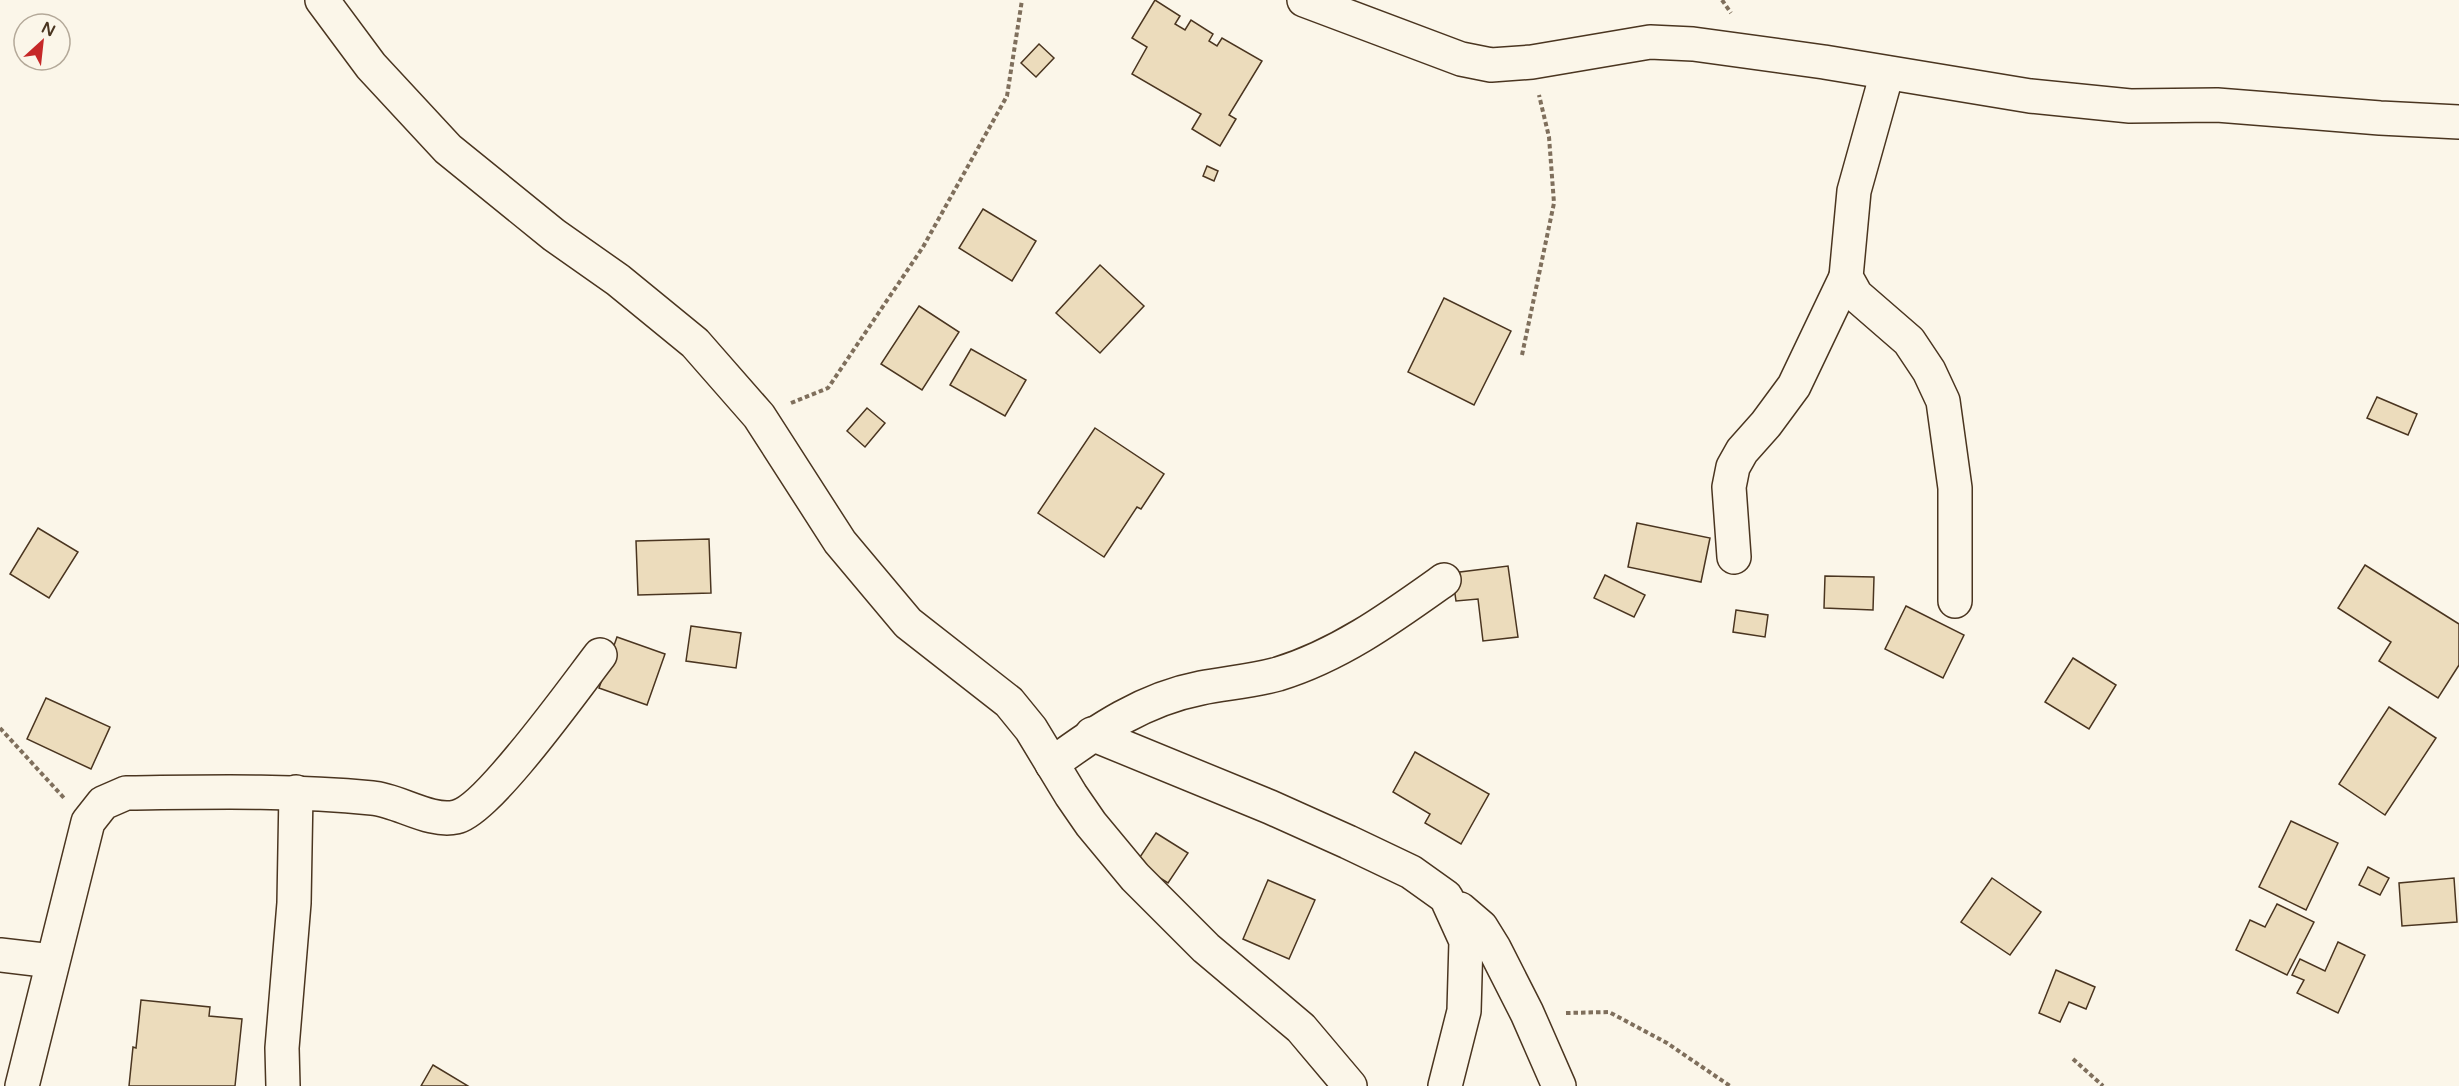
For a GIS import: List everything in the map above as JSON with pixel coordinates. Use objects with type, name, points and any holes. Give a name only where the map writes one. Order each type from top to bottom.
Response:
[{"type":"street","points":[[322,0],[371,66],[448,149],[554,235],[618,280],[695,343],[759,416],[840,542],[908,623],[1009,702],[1031,729],[1091,824],[1135,877],[1206,948],[1301,1028],[1350,1086]]},
{"type":"street","points":[[1305,0],[1461,59],[1491,65],[1532,62],[1650,42],[1755,51],[2030,96],[2130,106],[2217,105],[2459,122]]},
{"type":"street","points":[[1734,557],[1729,487],[1733,467],[1794,386],[1846,278],[1854,191],[1887,74]]},
{"type":"street","points":[[1846,278],[1856,296],[1909,341],[1929,371],[1943,401],[1955,488],[1955,601]]},
{"type":"street","points":[[1052,764],[1092,734],[1125,714],[1158,700],[1200,688],[1277,674],[1335,652],[1386,622],[1444,580]]},
{"type":"street","points":[[22,1086],[88,822],[103,803],[126,793],[297,792],[376,798],[433,816],[456,817],[481,803],[506,775],[600,655]]},
{"type":"street","points":[[1092,734],[1270,807],[1348,842],[1411,872],[1446,897],[1481,927],[1527,1013],[1559,1086]]},
{"type":"street","points":[[283,1086],[282,1048],[294,903],[297,792]]},
{"type":"street","points":[[1444,1086],[1464,1011],[1466,941],[1446,897]]},
{"type":"street","points":[[0,955],[52,961]]},
{"type":"path","points":[[759,416],[828,388],[923,248],[1007,96],[1022,0]]},
{"type":"path","points":[[1522,355],[1554,202],[1549,137],[1532,62]]},
{"type":"path","points":[[0,728],[88,822]]},
{"type":"path","points":[[1527,1013],[1609,1012],[1667,1043],[1730,1086]]},
{"type":"path","points":[[2073,1059],[2103,1086]]},
{"type":"building","points":[[1155,0],[1180,16],[1175,24],[1185,30],[1191,20],[1213,34],[1209,41],[1217,46],[1222,38],[1262,61],[1229,115],[1236,119],[1220,146],[1192,129],[1201,114],[1132,74],[1147,47],[1132,38]]},
{"type":"building","points":[[1039,44],[1054,58],[1036,77],[1021,63]]},
{"type":"building","points":[[1207,166],[1218,171],[1214,181],[1203,176]]},
{"type":"building","points":[[983,209],[1036,241],[1012,281],[959,248]]},
{"type":"building","points":[[1100,265],[1144,306],[1100,353],[1056,313]]},
{"type":"building","points":[[1444,298],[1511,331],[1474,405],[1408,372]]},
{"type":"building","points":[[919,306],[959,332],[922,390],[881,364]]},
{"type":"building","points":[[971,349],[1026,380],[1005,416],[950,385]]},
{"type":"building","points":[[2377,397],[2417,414],[2408,435],[2367,418]]},
{"type":"building","points":[[867,408],[885,423],[865,447],[847,431]]},
{"type":"building","points":[[1095,428],[1164,474],[1141,509],[1137,507],[1104,557],[1038,513]]},
{"type":"building","points":[[1637,523],[1710,538],[1701,582],[1628,567]]},
{"type":"building","points":[[38,528],[78,552],[49,598],[10,574]]},
{"type":"building","points":[[709,539],[711,593],[638,595],[636,541]]},
{"type":"building","points":[[2365,565],[2459,624],[2459,665],[2438,698],[2379,661],[2391,642],[2338,608]]},
{"type":"building","points":[[1508,566],[1518,637],[1483,641],[1478,599],[1456,601],[1452,573]]},
{"type":"building","points":[[1605,575],[1645,595],[1634,617],[1594,598]]},
{"type":"building","points":[[1825,576],[1874,577],[1873,610],[1824,608]]},
{"type":"building","points":[[1906,606],[1964,635],[1943,678],[1885,649]]},
{"type":"building","points":[[1736,610],[1768,615],[1765,637],[1733,632]]},
{"type":"building","points":[[691,626],[741,633],[736,668],[686,661]]},
{"type":"building","points":[[617,637],[665,654],[647,705],[599,688]]},
{"type":"building","points":[[2073,658],[2116,685],[2089,729],[2045,702]]},
{"type":"building","points":[[46,698],[110,727],[91,769],[27,739]]},
{"type":"building","points":[[2389,707],[2436,738],[2385,815],[2339,784]]},
{"type":"building","points":[[1415,752],[1489,794],[1461,844],[1425,823],[1430,814],[1393,792]]},
{"type":"building","points":[[2291,821],[2338,843],[2306,910],[2259,887]]},
{"type":"building","points":[[1156,833],[1188,853],[1168,883],[1136,863]]},
{"type":"building","points":[[2368,867],[2389,878],[2380,895],[2359,885]]},
{"type":"building","points":[[1992,878],[2041,912],[2010,955],[1961,922]]},
{"type":"building","points":[[2454,878],[2457,922],[2402,926],[2399,883]]},
{"type":"building","points":[[1268,880],[1315,900],[1289,959],[1243,939]]},
{"type":"building","points":[[2277,904],[2314,922],[2287,975],[2236,950],[2250,920],[2265,927]]},
{"type":"building","points":[[2338,942],[2365,955],[2338,1013],[2297,993],[2304,980],[2292,975],[2300,959],[2325,971]]},
{"type":"building","points":[[2056,970],[2095,987],[2086,1009],[2069,1002],[2060,1022],[2039,1013]]},
{"type":"building","points":[[141,1000],[210,1007],[209,1016],[242,1019],[235,1086],[129,1086]]},
{"type":"building","points":[[433,1065],[468,1086],[421,1086]]}]
